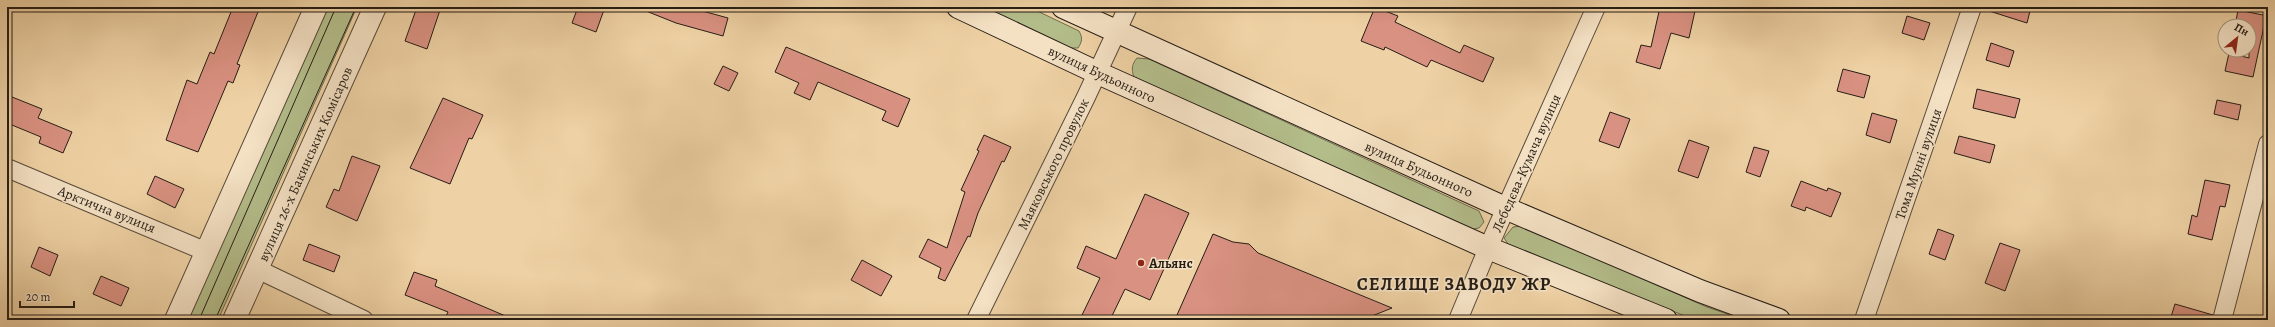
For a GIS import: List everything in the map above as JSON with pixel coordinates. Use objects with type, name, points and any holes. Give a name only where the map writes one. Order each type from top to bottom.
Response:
[{"type":"main road","points":[[176,320],[316,7]]},
{"type":"main road","name":"вулиця 26-х Бакинських Комісаров","points":[[234,320],[374,7]]},
{"type":"main road","name":"вулиця Будьонного","points":[[958,7],[1098,72],[1488,248],[1666,320]]},
{"type":"main road","name":"вулиця Будьонного","points":[[1062,7],[1505,208],[1700,291],[1779,320]]},
{"type":"street","name":"Маяковського провулок","points":[[976,320],[1098,72],[1128,7]]},
{"type":"street","name":"Лебедєва-Кумача вулиця","points":[[1458,320],[1505,208],[1596,7]]},
{"type":"street","name":"Тома Мунні вулиця","points":[[1864,320],[1972,7]]},
{"type":"street","points":[[2222,320],[2268,144]]},
{"type":"street","name":"Арктична вулиця","points":[[7,168],[207,252]]},
{"type":"street","points":[[257,269],[364,320]]},
{"type":"green space","points":[[326,7],[357,7],[218,320],[185,320]]},
{"type":"green space","points":[[984,7],[1029,7],[1079,31],[1082,40],[1078,48],[1070,48]]},
{"type":"green space","points":[[1137,58],[1149,59],[1479,211],[1484,222],[1479,228],[1473,229],[1134,77],[1132,67]]},
{"type":"green space","points":[[1522,226],[1707,307],[1745,320],[1695,320],[1508,244],[1504,238],[1513,227]]},
{"type":"building","points":[[233,7],[260,7],[237,64],[240,65],[233,83],[228,81],[198,152],[166,140],[187,80],[197,84],[210,52],[214,54]]},
{"type":"building","points":[[417,7],[441,7],[427,49],[405,41]]},
{"type":"building","points":[[578,7],[605,7],[596,32],[572,23]]},
{"type":"building","points":[[636,7],[688,7],[728,18],[723,36],[676,23]]},
{"type":"building","points":[[1375,7],[1398,16],[1395,22],[1460,53],[1464,45],[1494,58],[1483,82],[1431,60],[1427,67],[1385,47],[1384,50],[1361,41]]},
{"type":"building","points":[[1660,7],[1677,7],[1695,11],[1689,38],[1671,33],[1660,69],[1636,62],[1641,45],[1651,47]]},
{"type":"building","points":[[1987,7],[2031,7],[2027,23],[1986,10]]},
{"type":"building","points":[[2238,10],[2268,16],[2268,26],[2264,26],[2253,77],[2225,71],[2228,58],[2257,58],[2257,18],[2236,18]]},
{"type":"building","points":[[1907,16],[1930,23],[1924,40],[1902,33]]},
{"type":"building","points":[[1991,43],[2014,51],[2009,67],[1986,60]]},
{"type":"building","points":[[786,47],[910,99],[898,127],[882,120],[886,111],[818,82],[810,100],[794,93],[799,83],[775,72]]},
{"type":"building","points":[[723,66],[738,73],[729,91],[714,84]]},
{"type":"building","points":[[1843,69],[1870,76],[1864,98],[1837,91]]},
{"type":"building","points":[[1977,89],[2020,99],[2015,118],[1973,108]]},
{"type":"building","points":[[7,95],[42,109],[38,118],[72,132],[63,153],[39,143],[41,137],[7,123]]},
{"type":"building","points":[[443,98],[483,115],[472,139],[469,138],[450,184],[410,168]]},
{"type":"building","points":[[2217,100],[2241,105],[2238,120],[2214,114]]},
{"type":"building","points":[[1610,112],[1630,119],[1619,148],[1599,141]]},
{"type":"building","points":[[1872,113],[1897,120],[1890,143],[1866,135]]},
{"type":"building","points":[[984,135],[1011,147],[1004,162],[1002,161],[978,213],[970,237],[968,236],[945,281],[938,278],[941,268],[919,257],[928,239],[947,248],[965,192],[961,190],[979,151],[977,150]]},
{"type":"building","points":[[1959,136],[1995,145],[1990,163],[1954,153]]},
{"type":"building","points":[[1689,140],[1709,147],[1698,178],[1678,171]]},
{"type":"building","points":[[1754,147],[1769,151],[1760,177],[1746,172]]},
{"type":"building","points":[[352,156],[380,166],[357,221],[326,207],[334,189],[339,191]]},
{"type":"building","points":[[155,176],[184,189],[175,208],[147,194]]},
{"type":"building","points":[[2205,180],[2230,185],[2225,207],[2220,206],[2212,240],[2188,234],[2192,215],[2197,217]]},
{"type":"building","points":[[1801,181],[1827,191],[1828,188],[1841,193],[1831,217],[1806,207],[1805,211],[1791,206]]},
{"type":"building","points":[[1145,194],[1189,213],[1150,300],[1125,289],[1110,320],[1093,320],[1082,315],[1100,278],[1077,268],[1086,246],[1116,259]]},
{"type":"building","points":[[1938,229],[1954,235],[1945,260],[1929,254]]},
{"type":"building","points":[[1213,234],[1233,242],[1249,244],[1258,253],[1392,308],[1362,320],[1187,320],[1177,315]]},
{"type":"building","points":[[2000,243],[2020,250],[2005,291],[1985,283]]},
{"type":"building","points":[[309,244],[340,256],[334,272],[303,260]]},
{"type":"building","points":[[39,247],[58,255],[50,276],[31,267]]},
{"type":"building","points":[[862,260],[892,276],[881,296],[851,280]]},
{"type":"building","points":[[414,272],[437,280],[435,286],[515,320],[444,320],[448,312],[405,295]]},
{"type":"building","points":[[101,276],[129,288],[121,306],[93,294]]},
{"type":"building","points":[[2175,304],[2213,315],[2212,320],[2170,320]]},
{"type":"tram line","points":[[199,320],[336,7]]},
{"type":"tram line","points":[[215,320],[356,7]]},
{"type":"place","name":"Альянс","points":[[1141,263]]},
{"type":"district","name":"СЕЛИЩЕ ЗАВОДУ ЖР","points":[[1454,284]]}]
